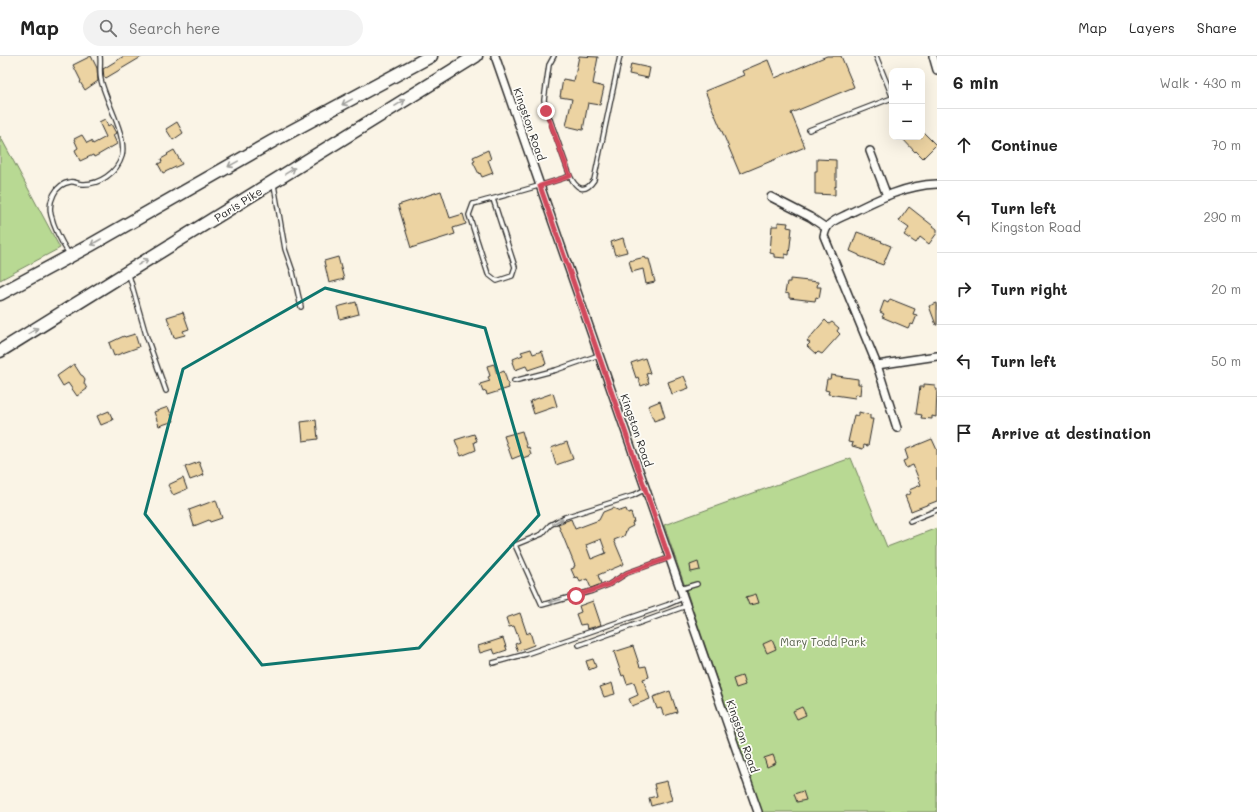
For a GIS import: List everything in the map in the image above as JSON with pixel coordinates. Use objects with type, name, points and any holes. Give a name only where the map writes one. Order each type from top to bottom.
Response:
[{"type":"highway","points":[[0,294],[273,141],[431,56]]},
{"type":"highway","name":"Paris Pike","points":[[0,351],[476,56]]},
{"type":"street","name":"Kingston Road","points":[[495,56],[758,812]]},
{"type":"street","points":[[933,56],[937,70]]},
{"type":"street","points":[[870,151],[887,196]]},
{"type":"street","points":[[896,428],[877,365],[824,236],[826,228],[830,223],[887,196],[921,184],[937,184]]},
{"type":"street","points":[[771,197],[810,217],[826,228]]},
{"type":"street","points":[[877,365],[937,356]]},
{"type":"lane","points":[[70,256],[59,236],[51,215],[52,200],[55,190],[62,185],[71,182],[83,184],[94,183],[113,172],[118,166],[122,155],[120,134],[101,82],[99,72],[100,56]]},
{"type":"lane","points":[[554,56],[550,65],[544,100],[546,111],[570,176],[579,188],[585,188],[594,180],[620,56]]},
{"type":"lane","points":[[876,56],[889,89]]},
{"type":"lane","points":[[809,130],[889,98]]},
{"type":"lane","points":[[493,199],[516,267],[512,276],[497,281],[488,274],[469,215],[473,204],[540,186],[570,176]]},
{"type":"lane","points":[[273,182],[284,249],[293,272],[301,308]]},
{"type":"lane","points":[[128,272],[146,335],[166,391]]},
{"type":"lane","points":[[514,381],[556,370],[599,355]]},
{"type":"lane","points":[[646,490],[632,496],[565,517],[550,525],[542,534],[515,545],[542,605],[592,591],[608,585],[627,573],[669,558]]},
{"type":"lane","points":[[910,521],[937,510]]},
{"type":"lane","points":[[680,590],[697,584]]},
{"type":"lane","points":[[493,663],[526,654],[667,605],[683,598]]},
{"type":"lane","points":[[579,644],[686,606]]},
{"type":"highlighted area","points":[[325,288],[485,328],[539,515],[419,648],[262,665],[145,514],[183,369]]},
{"type":"green space","points":[[0,136],[60,248],[0,280]]},
{"type":"green space","name":"Mary Todd Park","points":[[851,458],[887,547],[937,528],[937,812],[762,812],[664,525]]},
{"type":"building","points":[[91,56],[97,68],[98,81],[85,90],[73,65]]},
{"type":"building","points":[[124,56],[143,56],[104,78],[103,69]]},
{"type":"building","points":[[579,56],[598,57],[593,84],[604,87],[600,105],[588,103],[583,130],[566,126],[572,99],[560,97],[563,79],[574,81]]},
{"type":"building","points":[[827,56],[841,56],[854,87],[791,113],[805,147],[740,174],[705,91],[744,75],[742,71],[768,60],[775,78]]},
{"type":"building","points":[[631,64],[650,68],[648,78],[629,74]]},
{"type":"building","points":[[105,119],[108,126],[111,124],[116,133],[113,135],[117,144],[94,157],[93,155],[80,161],[75,150],[78,148],[74,139],[82,135],[87,143],[91,141],[93,144],[106,137],[99,122]]},
{"type":"building","points":[[177,122],[183,133],[173,140],[166,129]]},
{"type":"building","points":[[925,134],[936,145],[923,158],[916,151],[915,152],[904,140],[925,140]]},
{"type":"building","points":[[174,150],[182,164],[163,173],[158,164],[162,162],[161,159]]},
{"type":"building","points":[[488,150],[491,159],[488,160],[493,173],[482,177],[473,162],[475,161],[473,157]]},
{"type":"building","points":[[817,159],[836,160],[835,195],[815,194],[815,171],[817,171]]},
{"type":"building","points":[[441,191],[450,218],[463,214],[466,224],[453,228],[455,234],[411,248],[398,205]]},
{"type":"building","points":[[909,207],[937,229],[937,233],[929,244],[920,237],[916,243],[904,235],[909,228],[899,221]]},
{"type":"building","points":[[778,222],[788,223],[787,227],[792,228],[789,255],[785,254],[785,258],[774,257],[774,254],[770,253],[772,226],[778,226]]},
{"type":"building","points":[[857,232],[891,246],[883,265],[850,251]]},
{"type":"building","points":[[623,238],[627,252],[615,255],[611,242]]},
{"type":"building","points":[[338,257],[344,279],[329,283],[324,261]]},
{"type":"building","points":[[645,257],[646,259],[649,259],[655,282],[646,284],[643,269],[632,272],[629,261]]},
{"type":"building","points":[[790,279],[818,282],[817,287],[821,287],[819,298],[816,297],[815,301],[789,298],[789,294],[785,293],[787,282],[790,282]]},
{"type":"building","points":[[890,299],[915,309],[913,314],[917,315],[913,325],[910,324],[908,328],[882,317],[884,314],[880,312],[884,301],[888,303]]},
{"type":"building","points":[[356,302],[359,314],[340,319],[337,307]]},
{"type":"building","points":[[937,303],[937,325],[936,325],[929,306]]},
{"type":"building","points":[[183,312],[189,329],[183,331],[185,335],[174,338],[167,317]]},
{"type":"building","points":[[825,320],[829,324],[832,322],[839,328],[837,331],[840,334],[822,354],[818,352],[816,354],[807,346],[810,343],[807,341]]},
{"type":"building","points":[[135,334],[139,347],[114,356],[109,343],[124,336]]},
{"type":"building","points":[[531,349],[533,354],[542,351],[546,364],[528,370],[526,366],[515,370],[512,362],[514,361],[513,359],[523,355],[521,352]]},
{"type":"building","points":[[645,358],[650,373],[646,374],[649,383],[641,386],[638,377],[636,378],[631,363]]},
{"type":"building","points":[[74,364],[85,379],[84,383],[87,389],[77,396],[68,383],[63,386],[57,376]]},
{"type":"building","points":[[494,364],[497,374],[504,371],[509,388],[487,395],[486,391],[483,392],[480,384],[490,381],[487,366]]},
{"type":"building","points":[[831,375],[858,379],[858,384],[861,384],[860,395],[856,394],[855,398],[828,394],[829,391],[825,390],[827,379],[830,379]]},
{"type":"building","points":[[684,376],[689,388],[672,394],[668,382]]},
{"type":"building","points":[[924,384],[935,385],[935,389],[937,389],[936,417],[932,416],[932,419],[921,418],[922,415],[916,414],[920,387],[924,387]]},
{"type":"building","points":[[553,393],[557,406],[534,414],[530,401]]},
{"type":"building","points":[[660,401],[665,417],[654,421],[648,406]]},
{"type":"building","points":[[168,407],[174,421],[159,426],[154,412]]},
{"type":"building","points":[[109,411],[113,420],[101,425],[97,416]]},
{"type":"building","points":[[859,412],[870,415],[870,419],[873,419],[868,446],[864,445],[863,449],[852,446],[853,443],[848,442],[854,415],[859,416]]},
{"type":"building","points":[[316,420],[318,439],[303,441],[301,422]]},
{"type":"building","points":[[522,431],[527,448],[529,447],[531,455],[523,458],[522,455],[512,459],[504,436]]},
{"type":"building","points":[[474,434],[477,441],[474,442],[476,450],[461,456],[455,440]]},
{"type":"building","points":[[932,439],[937,450],[937,501],[911,511],[905,496],[911,493],[909,490],[921,485],[913,465],[906,468],[903,461],[908,459],[905,450]]},
{"type":"building","points":[[567,442],[573,459],[556,465],[551,448]]},
{"type":"building","points":[[199,462],[204,475],[190,480],[185,467]]},
{"type":"building","points":[[183,478],[187,489],[173,495],[168,485]]},
{"type":"building","points":[[216,500],[222,518],[210,522],[209,520],[194,526],[189,510]]},
{"type":"building","points":[[613,508],[620,511],[626,509],[628,514],[631,513],[634,522],[632,523],[633,526],[627,529],[624,536],[614,540],[624,564],[598,575],[601,584],[591,588],[587,579],[580,582],[578,577],[575,578],[571,569],[575,566],[558,524],[571,519],[575,529],[599,520],[603,512]],"holes":[[[601,539],[606,553],[591,559],[586,545]]]},
{"type":"building","points":[[698,562],[700,570],[691,572],[690,565]]},
{"type":"building","points":[[756,594],[759,603],[749,605],[746,597]]},
{"type":"building","points":[[593,601],[601,625],[587,629],[586,624],[580,625],[576,614],[581,612],[579,606]]},
{"type":"building","points":[[520,613],[527,634],[530,632],[534,645],[518,651],[515,644],[520,642],[514,626],[509,627],[506,618]]},
{"type":"building","points":[[503,638],[507,650],[495,654],[493,649],[480,653],[478,646]]},
{"type":"building","points":[[772,640],[776,649],[767,653],[763,644]]},
{"type":"building","points":[[633,646],[640,667],[646,666],[649,677],[643,679],[650,699],[632,706],[629,699],[638,695],[634,682],[627,684],[624,675],[622,676],[614,652]]},
{"type":"building","points":[[593,659],[596,667],[589,670],[586,661]]},
{"type":"building","points":[[742,676],[745,685],[736,688],[733,679]]},
{"type":"building","points":[[612,683],[615,694],[604,697],[600,687]]},
{"type":"building","points":[[670,691],[677,712],[664,716],[661,708],[657,709],[653,697]]},
{"type":"building","points":[[802,707],[806,715],[797,719],[793,711]]},
{"type":"building","points":[[773,755],[776,763],[767,767],[764,758]]},
{"type":"building","points":[[667,781],[672,800],[651,806],[649,798],[657,796],[654,784]]},
{"type":"building","points":[[803,791],[806,800],[797,802],[794,794]]},
{"type":"route","points":[[546,111],[570,176],[540,186],[669,558],[627,573],[608,585],[576,596]]}]
